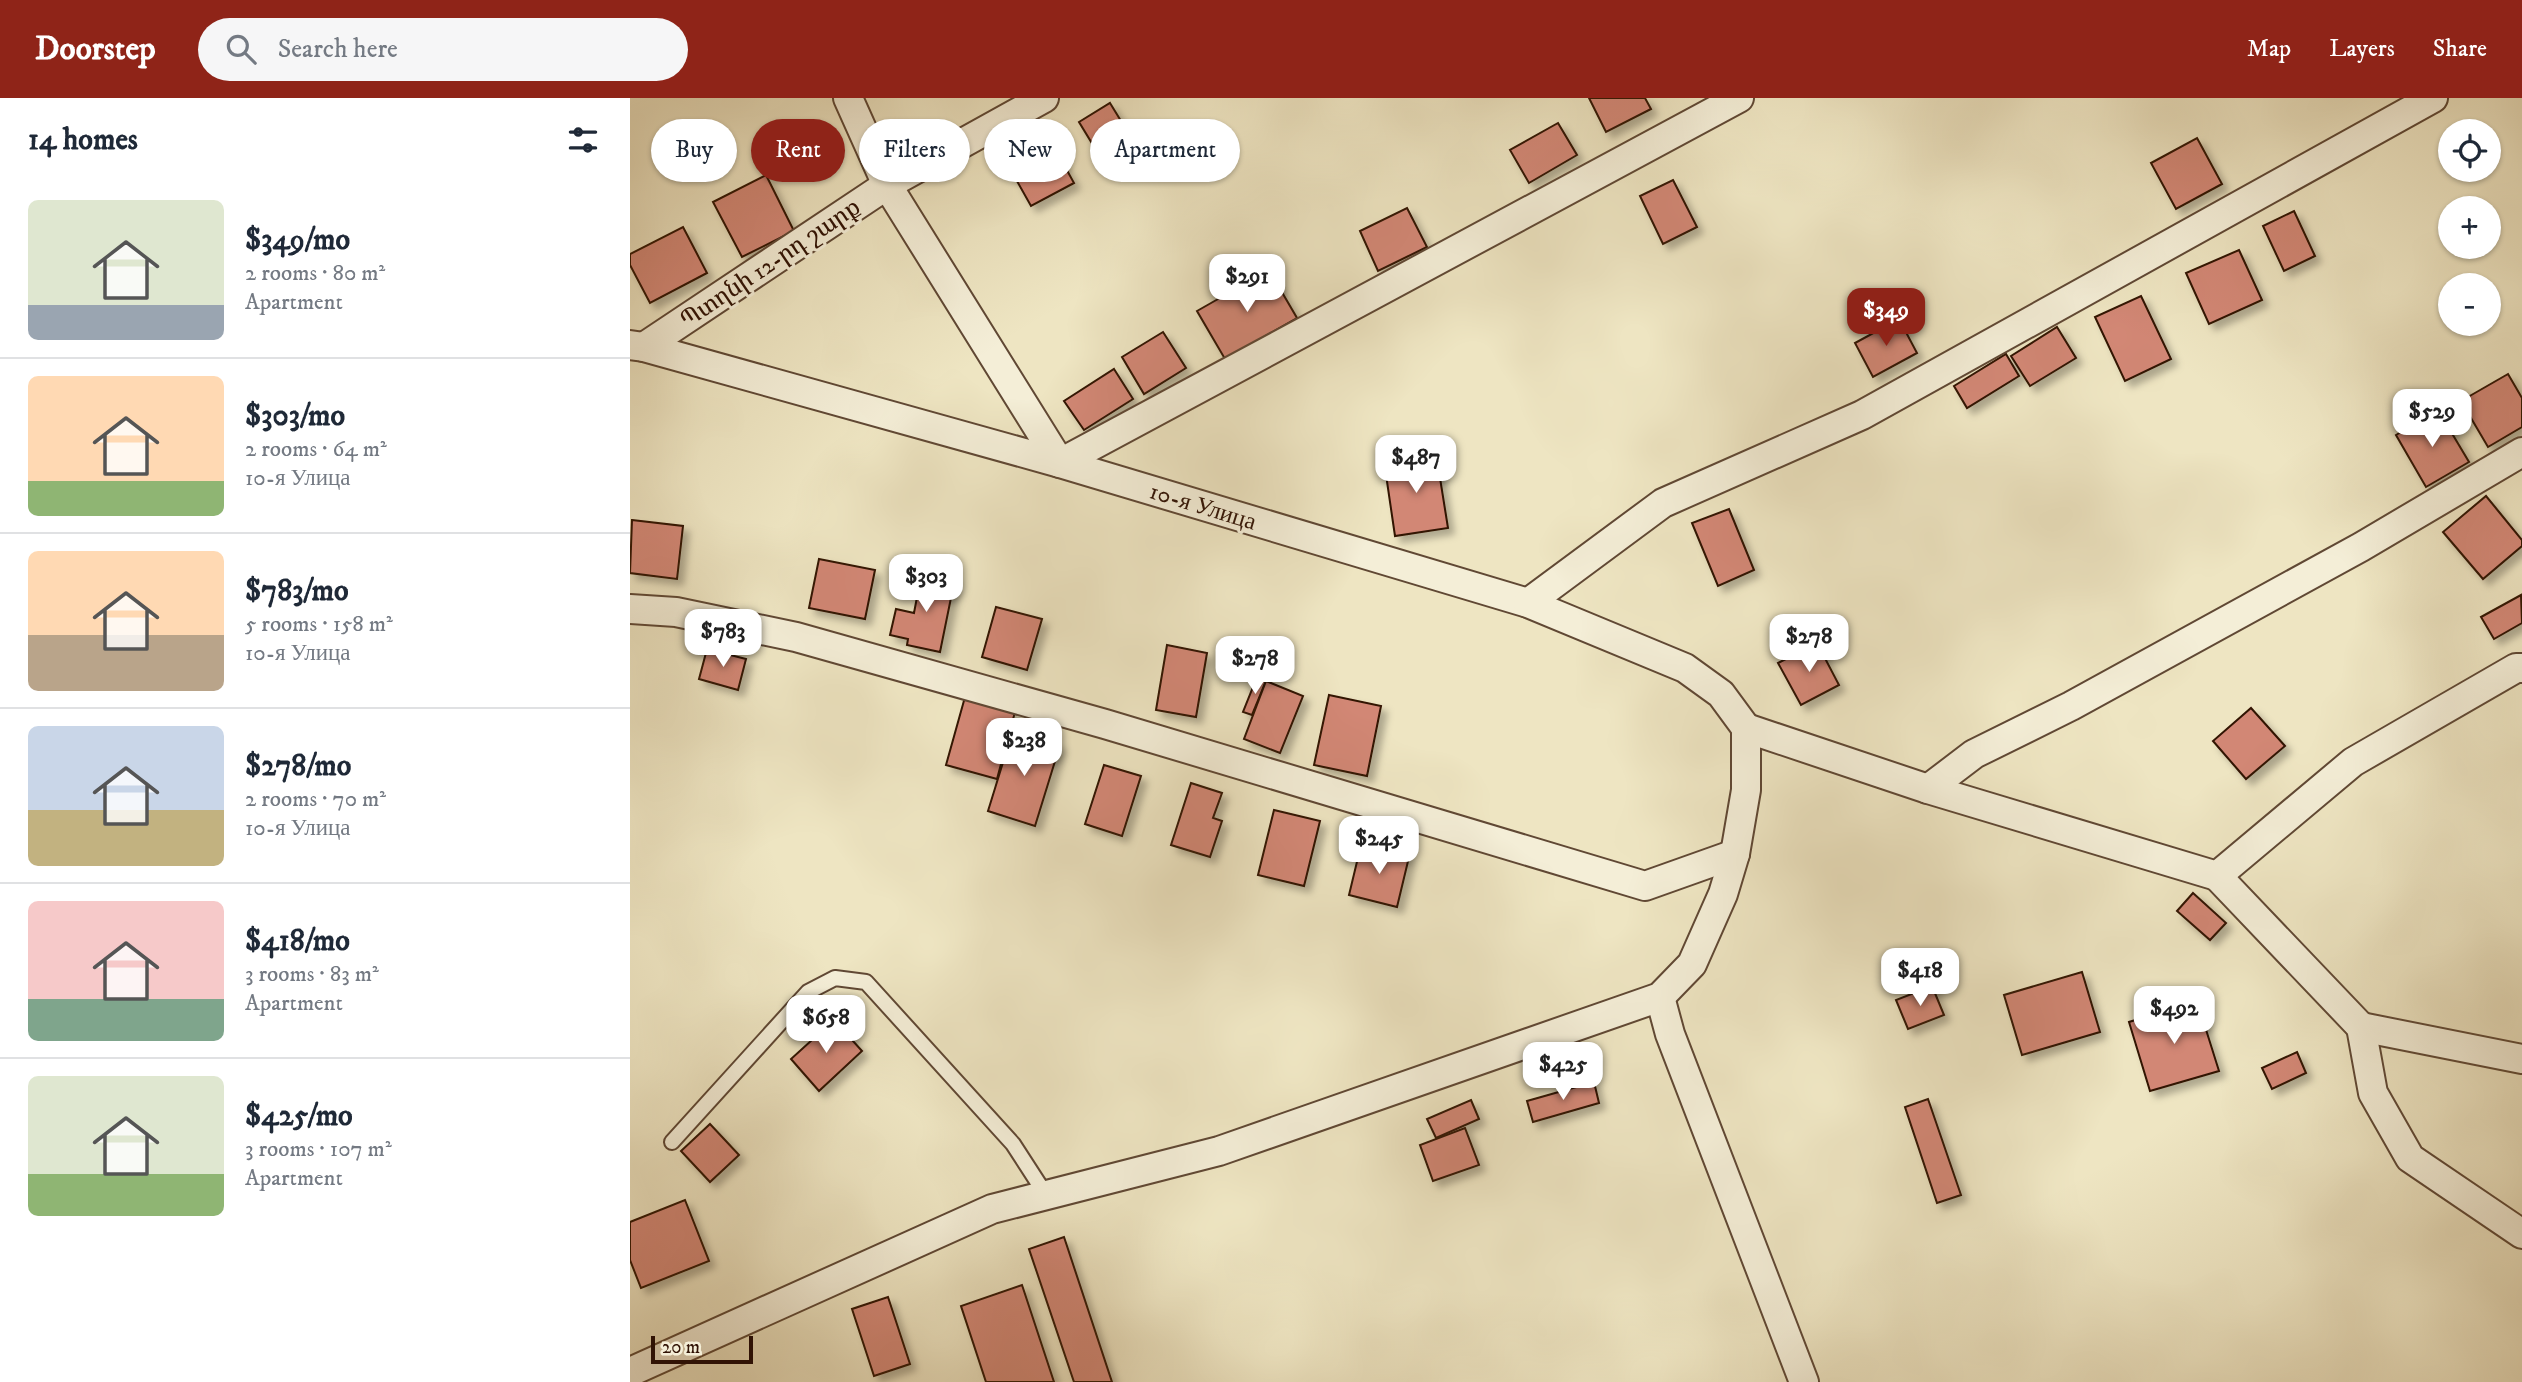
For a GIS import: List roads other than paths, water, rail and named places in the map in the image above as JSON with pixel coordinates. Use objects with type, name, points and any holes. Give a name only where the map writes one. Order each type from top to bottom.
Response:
[{"type":"street","points":[[848,98],[887,185],[1059,463],[1740,98]]},
{"type":"street","name":"Պտղնի 12-րդ շարք","points":[[637,346],[887,185],[1044,98]]},
{"type":"street","points":[[1528,603],[1663,503],[1862,415],[2433,98]]},
{"type":"street","name":"10-я Улица","points":[[637,346],[1059,463],[1528,603],[1685,668],[1721,694],[1746,728]]},
{"type":"street","points":[[1928,789],[1975,754],[2071,706],[2361,547],[2522,452]]},
{"type":"street","points":[[630,609],[676,612],[796,637],[1118,728],[1645,886],[1735,854]]},
{"type":"street","points":[[2217,876],[2353,762],[2516,668],[2522,668]]},
{"type":"street","points":[[630,1372],[992,1209],[1220,1151],[1660,997],[1692,964],[1723,894],[1735,854],[1746,790],[1746,728],[1928,789],[2217,876],[2361,1027],[2373,1093],[2410,1158],[2522,1234]]},
{"type":"street","points":[[1660,997],[1670,1034],[1804,1382]]},
{"type":"street","points":[[2361,1027],[2522,1059]]},
{"type":"lane","points":[[672,1142],[808,992],[835,978],[866,982],[1013,1144],[1046,1195]]}]
